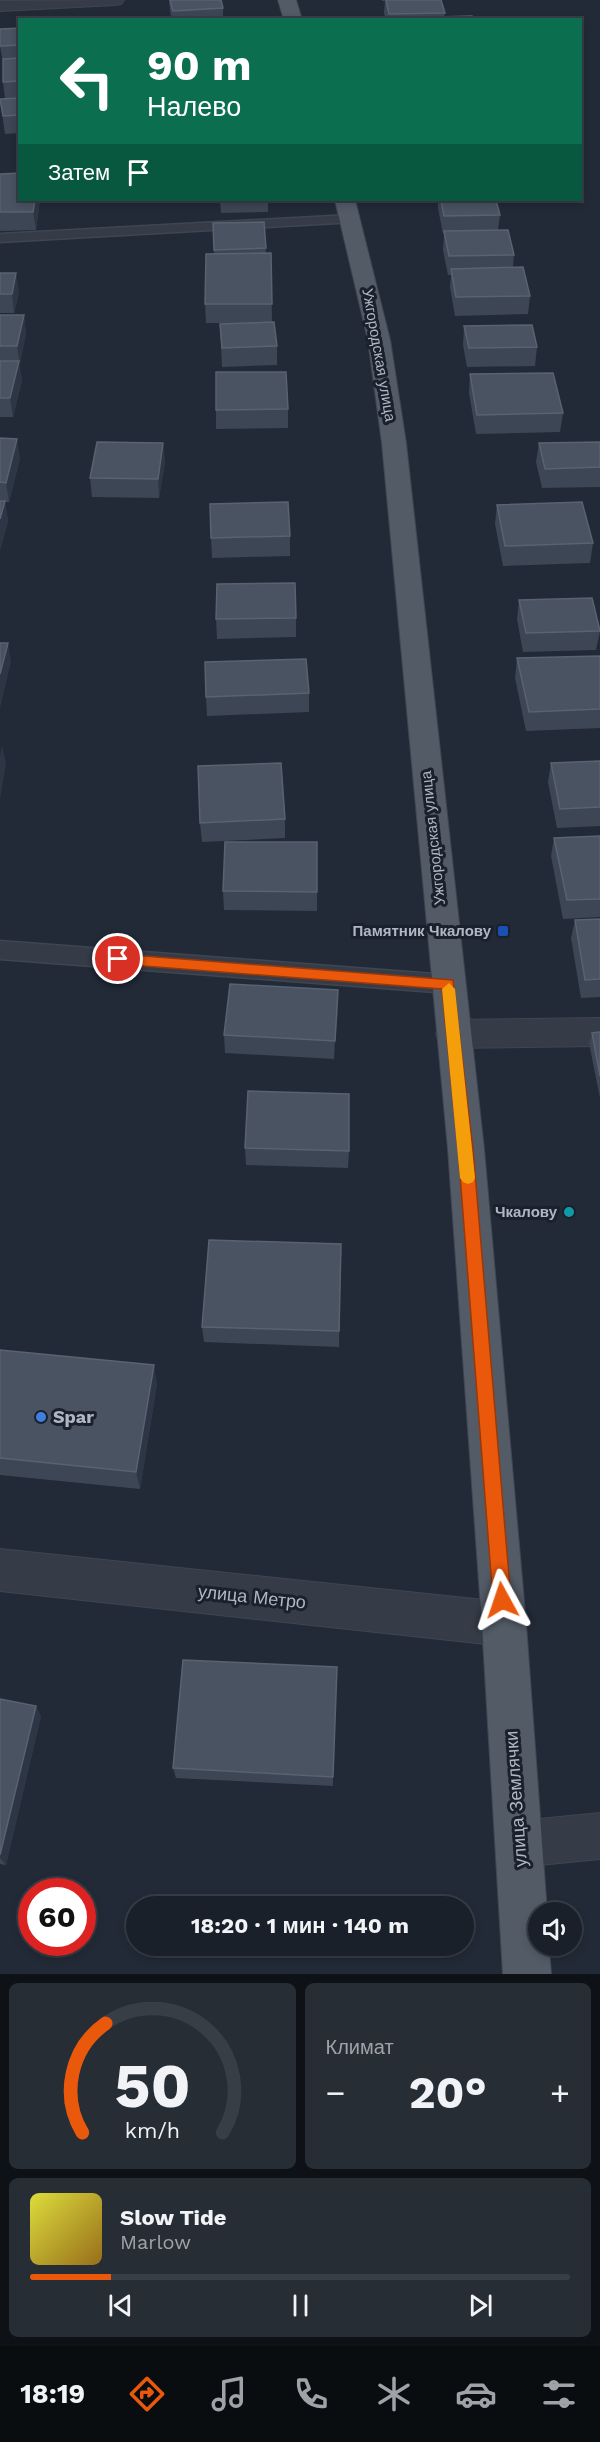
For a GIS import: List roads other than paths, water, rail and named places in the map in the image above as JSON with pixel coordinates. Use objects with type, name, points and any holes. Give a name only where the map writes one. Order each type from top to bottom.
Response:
[{"type":"main road","points":[[287,0],[292,18]]},
{"type":"main road","name":"Ужгородская улица","points":[[347,209],[379,340],[394,443],[466,1161],[504,1624]]},
{"type":"main road","name":"улица Землячки","points":[[504,1624],[527,1974]]},
{"type":"street","points":[[0,6],[115,0]]},
{"type":"street","points":[[453,1034],[600,1032]]},
{"type":"street","name":"улица Метро","points":[[0,1570],[504,1624]]},
{"type":"street","points":[[519,1844],[600,1836]]},
{"type":"lane","points":[[0,238],[84,235],[347,209]]},
{"type":"lane","points":[[0,950],[448,984]]},
{"type":"place","name":"Памятник Чкалову","points":[[503,931]]},
{"type":"place","name":"Чкалову","points":[[569,1212]]},
{"type":"place","name":"Spar","points":[[41,1417]]}]
